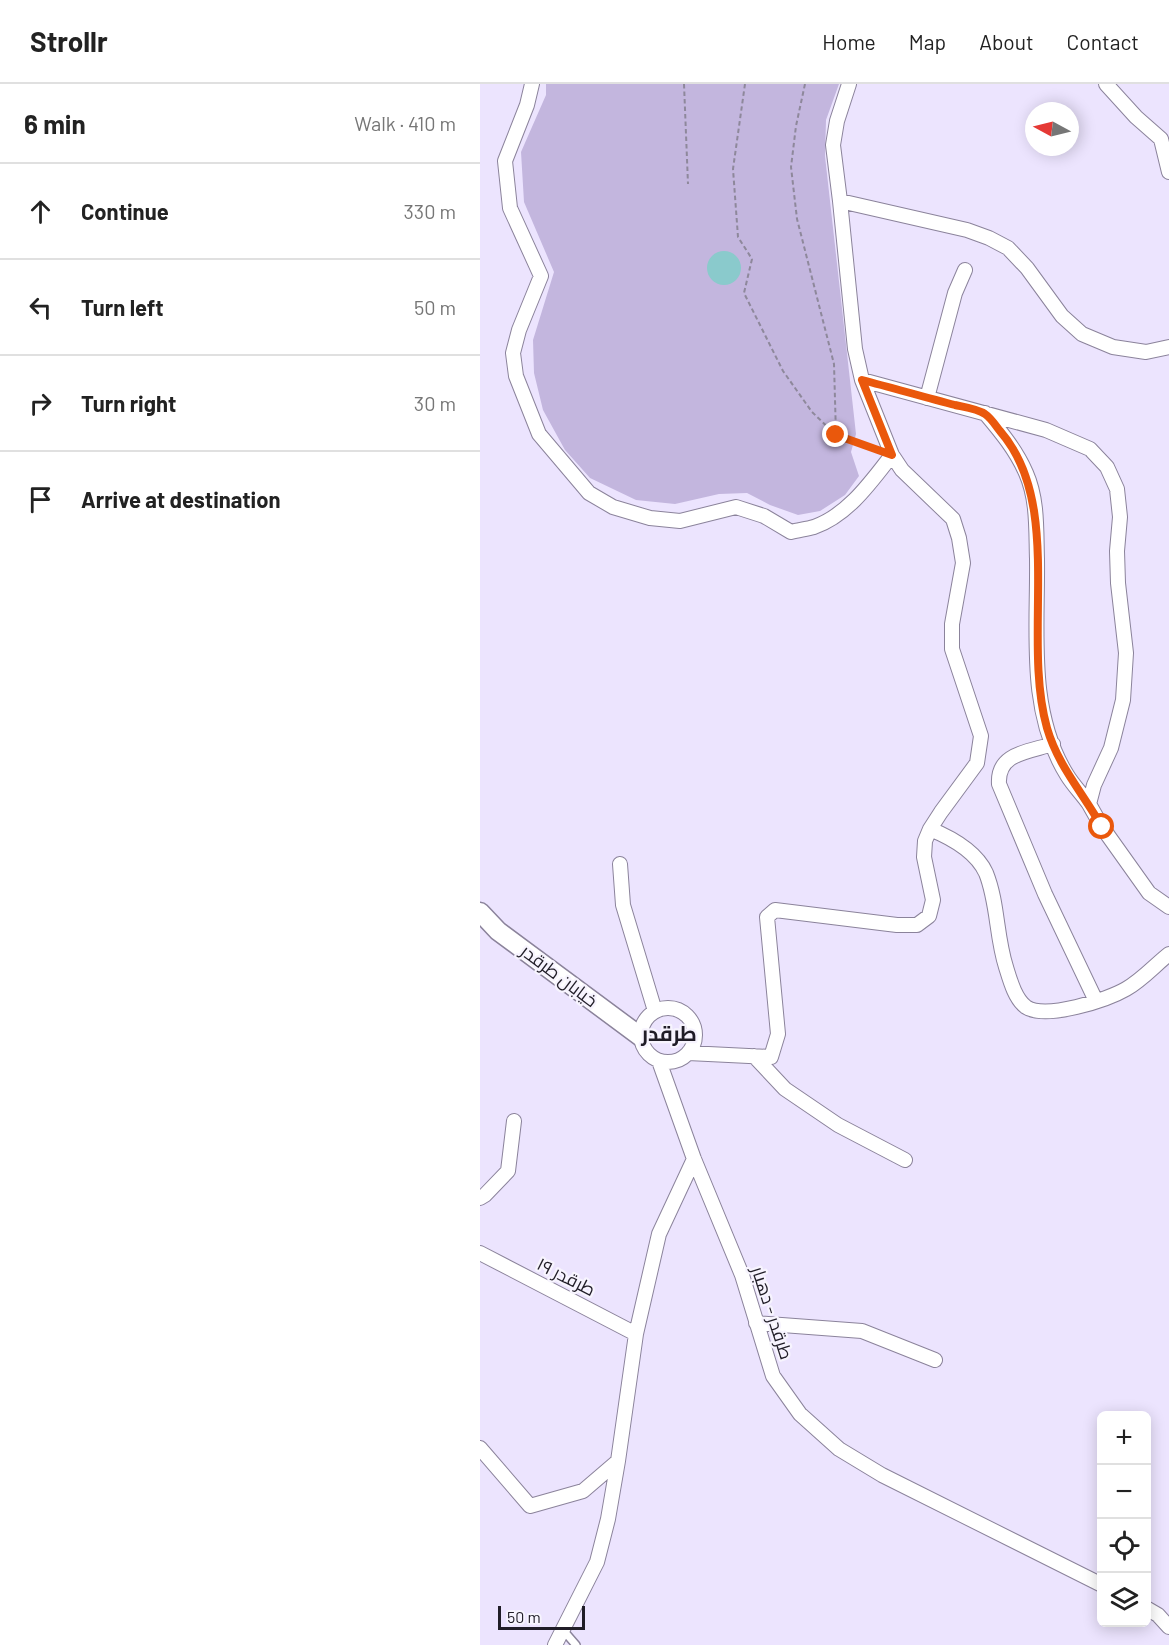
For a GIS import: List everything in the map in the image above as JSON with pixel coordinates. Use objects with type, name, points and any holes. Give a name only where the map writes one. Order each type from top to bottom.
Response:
[{"type":"street","points":[[532,84],[527,105],[505,161],[510,208],[541,276],[519,330],[513,353],[516,376],[539,434],[589,493],[613,507],[650,519],[681,520],[736,507],[764,516],[791,532],[815,526],[841,512],[864,490],[892,455]]},
{"type":"street","points":[[688,1053],[771,1057],[778,1034],[767,917],[775,910],[897,925],[917,925],[929,916],[933,900],[924,857],[925,841],[930,829],[977,763],[981,736],[952,650],[952,624],[963,563],[959,538],[952,519],[902,470],[892,455],[862,380],[855,350],[833,145],[837,122],[849,84]]},
{"type":"street","points":[[1106,84],[1136,117],[1161,139],[1169,172]]},
{"type":"street","points":[[840,201],[957,227],[989,238],[1008,248],[1027,268],[1062,316],[1082,334],[1113,347],[1146,352],[1169,347]]},
{"type":"street","points":[[927,398],[955,293],[965,270]]},
{"type":"street","points":[[862,380],[1046,430],[1090,449],[1107,467],[1118,489],[1120,517],[1117,551],[1118,583],[1126,653],[1124,700],[1111,748],[1094,785],[1089,804]]},
{"type":"street","points":[[985,413],[1010,442],[1027,475],[1036,511],[1037,663],[1041,702],[1047,729],[1066,774],[1089,804],[1102,827],[1149,893],[1169,907]]},
{"type":"street","points":[[1053,744],[1014,756],[1003,762],[998,772],[999,784],[1045,894],[1096,1001]]},
{"type":"street","points":[[930,829],[949,837],[969,851],[985,872],[993,898],[998,938],[1005,966],[1013,989],[1025,1006],[1035,1011],[1053,1012],[1096,1001],[1126,989],[1169,954]]},
{"type":"street","points":[[620,864],[623,905],[656,1011]]},
{"type":"street","name":"خیابان طرقدر","points":[[480,912],[498,931],[640,1037]]},
{"type":"street","points":[[666,1008],[676,1010],[692,1023],[695,1033],[693,1044],[680,1060],[670,1063],[659,1061],[650,1056],[644,1048],[640,1037],[642,1027],[647,1018],[656,1011],[666,1008]]},
{"type":"street","points":[[754,1056],[785,1089],[838,1125],[905,1160]]},
{"type":"street","name":"طرقدر - دهبار","points":[[659,1061],[694,1159],[742,1275],[773,1376],[800,1414],[839,1449],[882,1475],[1097,1583]]},
{"type":"street","points":[[480,1198],[508,1171],[514,1121]]},
{"type":"street","points":[[555,1645],[597,1562],[608,1519],[618,1461],[636,1334],[660,1234],[694,1159]]},
{"type":"street","name":"طرقدر ۱۹","points":[[480,1253],[636,1334]]},
{"type":"street","points":[[756,1323],[862,1332],[935,1360]]},
{"type":"street","points":[[480,1448],[530,1506],[583,1491],[618,1461]]},
{"type":"street","points":[[1151,1611],[1169,1627]]},
{"type":"lane","points":[[563,1630],[576,1645]]},
{"type":"path","points":[[684,84],[688,184]]},
{"type":"path","points":[[745,84],[733,169],[738,237],[752,259],[744,293],[783,371],[812,412],[836,435],[892,455]]},
{"type":"path","points":[[805,84],[796,126],[791,167],[797,219],[834,364],[836,435]]},
{"type":"shaded area","points":[[546,84],[839,84],[826,120],[825,156],[856,434],[851,452],[859,476],[845,495],[820,511],[798,515],[770,505],[747,493],[719,494],[675,504],[636,500],[590,478],[565,450],[543,410],[534,373],[533,340],[554,272],[524,202],[521,152],[546,95]]},
{"type":"shaded area","points":[[724,251],[736,256],[741,268],[736,280],[724,285],[712,280],[707,268],[712,256]]},
{"type":"district","name":"طرقدر","points":[[669,1034]]},
{"type":"route","points":[[836,435],[892,455],[862,380],[985,413],[1010,442],[1027,475],[1036,511],[1037,663],[1041,702],[1047,729],[1066,774],[1089,804],[1102,827]]}]
